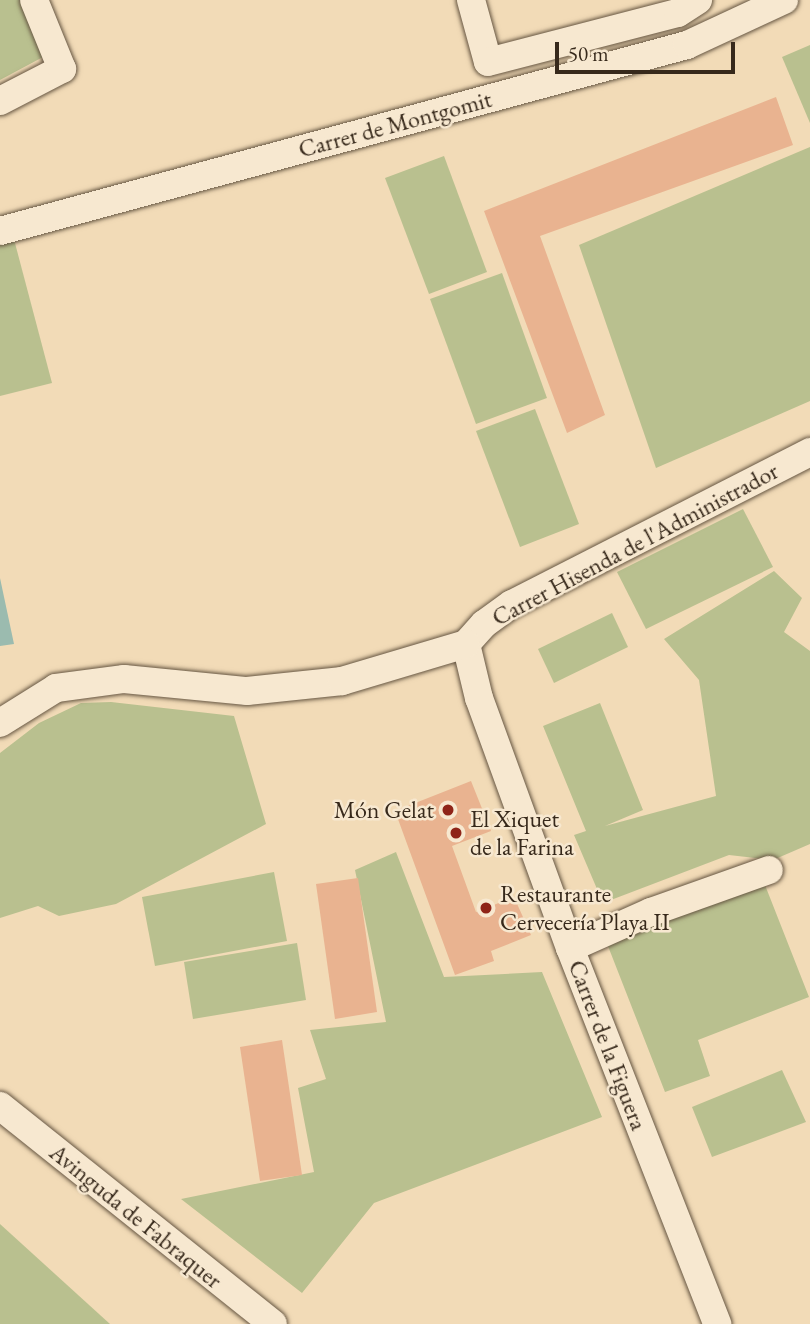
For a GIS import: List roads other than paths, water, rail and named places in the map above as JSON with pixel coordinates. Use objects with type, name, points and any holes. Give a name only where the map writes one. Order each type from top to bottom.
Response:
[{"type":"street","points":[[0,101],[62,69],[34,0]]},
{"type":"street","points":[[471,0],[488,62],[678,13],[698,0]]},
{"type":"street","name":"Carrer de Montgomit","points":[[0,231],[687,45],[767,4]]},
{"type":"street","name":"Carrer Hisenda de l'Administrador","points":[[466,644],[484,624],[512,604],[810,452]]},
{"type":"street","points":[[0,723],[56,688],[124,679],[247,691],[342,681],[466,644]]},
{"type":"street","name":"Carrer de la Figuera","points":[[466,644],[479,698],[570,948],[717,1324]]},
{"type":"street","points":[[570,948],[652,912],[769,870]]},
{"type":"street","name":"Avinguda de Fabraquer","points":[[0,1106],[272,1324]]},
{"type":"place","name":"Món Gelat","points":[[448,810]]},
{"type":"place","name":"El Xiquet de la Farina","points":[[456,833]]},
{"type":"place","name":"Restaurante Cervecería Playa II","points":[[486,908]]}]
